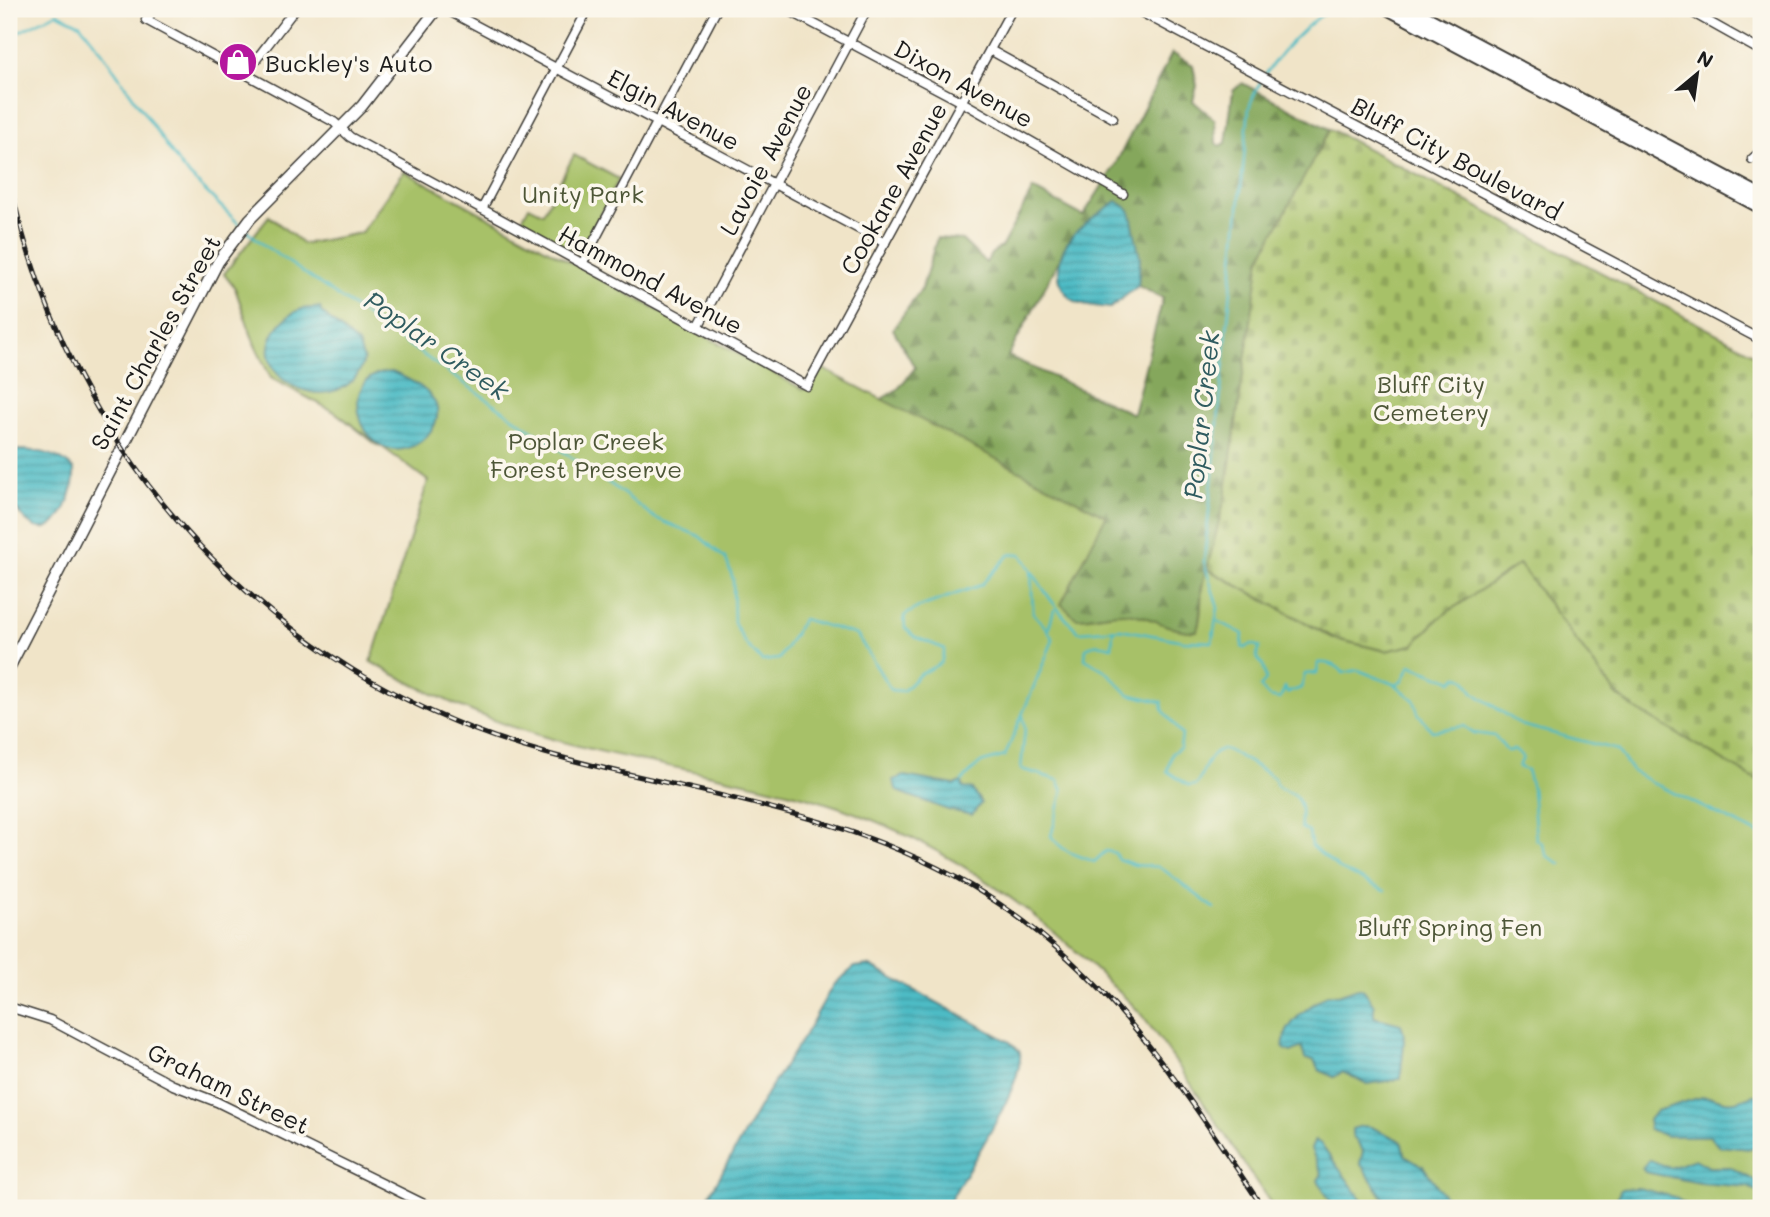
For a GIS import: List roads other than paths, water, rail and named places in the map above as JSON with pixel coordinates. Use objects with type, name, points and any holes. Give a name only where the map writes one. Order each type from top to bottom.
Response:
[{"type":"highway","points":[[1389,9],[1761,207]]},
{"type":"highway","points":[[1410,9],[1761,196]]},
{"type":"main road","name":"Saint Charles Street","points":[[9,668],[195,304],[233,240],[250,219],[362,106],[437,9]]},
{"type":"street","name":"Hammond Avenue","points":[[154,9],[146,20],[350,137],[807,386]]},
{"type":"street","points":[[244,74],[295,9]]},
{"type":"street","name":"Elgin Avenue","points":[[445,9],[885,243]]},
{"type":"street","points":[[482,209],[587,9]]},
{"type":"street","points":[[582,264],[717,9]]},
{"type":"street","name":"Dixon Avenue","points":[[786,9],[962,102],[1123,194]]},
{"type":"street","name":"Lavoie Avenue","points":[[698,327],[867,9]]},
{"type":"street","name":"Cookane Avenue","points":[[807,386],[1013,9]]},
{"type":"street","name":"Bluff City Boulevard","points":[[1135,9],[1761,340]]},
{"type":"street","points":[[1686,9],[1761,51]]},
{"type":"street","points":[[990,50],[1113,118]]},
{"type":"street","points":[[1752,159],[1761,151]]},
{"type":"street","name":"Graham Street","points":[[9,1007],[50,1020],[173,1085],[217,1102],[432,1208]]},
{"type":"water","points":[[1117,201],[1130,210],[1140,258],[1138,286],[1110,308],[1077,302],[1068,296],[1060,282],[1059,265],[1064,249],[1073,235]]},
{"type":"water","points":[[320,307],[321,312],[358,344],[364,360],[353,380],[336,390],[317,393],[298,388],[282,378],[271,364],[269,346],[278,327],[290,315],[302,309]]},
{"type":"water","points":[[392,372],[427,392],[437,408],[437,417],[431,431],[419,443],[408,448],[391,449],[377,442],[366,431],[360,416],[358,400],[363,386],[374,376]]},
{"type":"water","points":[[16,450],[48,454],[62,460],[74,470],[74,482],[66,507],[60,518],[51,525],[42,528],[32,525],[11,502],[8,486],[9,453]]},
{"type":"water","points":[[904,776],[955,785],[962,781],[963,788],[972,789],[981,803],[972,815],[948,810],[897,791],[893,780]]},
{"type":"water","points":[[868,965],[1010,1042],[1020,1052],[1019,1068],[1013,1087],[946,1208],[702,1208],[767,1093],[833,985],[855,967]]},
{"type":"water","points":[[1358,988],[1364,990],[1374,1005],[1374,1017],[1401,1024],[1404,1044],[1401,1079],[1368,1084],[1342,1072],[1334,1077],[1319,1070],[1314,1060],[1305,1059],[1302,1047],[1291,1052],[1284,1049],[1286,1032],[1305,1010],[1328,994],[1338,995]]},
{"type":"water","points":[[1761,1095],[1761,1146],[1751,1149],[1719,1146],[1710,1136],[1666,1136],[1649,1129],[1649,1120],[1656,1111],[1703,1097],[1732,1101]]},
{"type":"water","points":[[1371,1127],[1401,1141],[1405,1155],[1423,1166],[1453,1208],[1390,1208],[1360,1163],[1363,1151],[1352,1135],[1352,1129]]},
{"type":"water","points":[[1315,1140],[1321,1144],[1368,1208],[1334,1208],[1318,1180],[1322,1174],[1311,1149]]},
{"type":"water","points":[[1695,1159],[1709,1167],[1730,1167],[1761,1184],[1761,1193],[1748,1187],[1700,1183],[1645,1172],[1642,1168],[1650,1160],[1670,1168]]},
{"type":"water","points":[[1638,1188],[1674,1197],[1691,1208],[1628,1208],[1617,1198],[1621,1189]]},
{"type":"waterway","name":"Poplar Creek","points":[[245,229],[265,246],[616,488],[655,518],[699,536],[726,559],[733,579],[734,623],[745,643],[762,661],[779,659],[803,619],[857,635],[891,690],[903,691],[919,675],[941,663],[945,649],[915,637],[905,628],[904,616],[917,608],[981,585],[1010,554],[1021,554],[1054,605],[1079,632],[1120,629],[1184,641],[1212,642],[1218,608],[1204,562],[1249,108],[1271,66],[1293,40],[1331,9]]},
{"type":"waterway","name":"Poplar Creek","points":[[9,37],[57,13],[80,24],[182,168],[240,225]]},
{"type":"waterway","name":"Poplar Creek","points":[[1031,570],[1033,613],[1048,630]]},
{"type":"waterway","points":[[962,781],[980,763],[1005,756],[1053,640],[1048,630],[1054,610]]},
{"type":"waterway","points":[[1216,620],[1243,634],[1242,647],[1252,644],[1260,647],[1256,657],[1263,665],[1266,680],[1260,687],[1269,697],[1280,699],[1285,687],[1287,693],[1301,688],[1305,674],[1317,673],[1318,663],[1332,665],[1343,673],[1358,670],[1396,685],[1403,681],[1410,665],[1452,681],[1459,676],[1466,680],[1473,692],[1521,725],[1617,750],[1632,771],[1761,835]]},
{"type":"waterway","points":[[1113,631],[1112,647],[1099,644],[1090,646],[1086,648],[1085,659],[1106,671],[1128,694],[1162,702],[1163,710],[1182,735],[1180,748],[1172,753],[1167,771],[1189,786],[1196,785],[1213,754],[1224,749],[1233,753],[1274,778],[1278,787],[1297,798],[1301,809],[1301,828],[1309,832],[1311,846],[1340,869],[1385,891]]},
{"type":"waterway","points":[[1396,685],[1414,700],[1418,713],[1432,731],[1464,726],[1474,733],[1495,736],[1507,751],[1514,750],[1523,757],[1519,767],[1527,770],[1532,788],[1536,839],[1542,843],[1547,856],[1561,864]]},
{"type":"waterway","points":[[1023,716],[1025,728],[1021,769],[1058,780],[1063,791],[1051,836],[1057,843],[1067,851],[1094,862],[1106,851],[1115,853],[1118,859],[1135,865],[1160,867],[1214,908]]},
{"type":"railway","points":[[9,179],[38,281],[79,376],[132,463],[196,542],[270,611],[353,670],[445,718],[545,753],[817,821],[869,838],[921,860],[971,886],[1019,917],[1100,989],[1136,1029],[1169,1072],[1263,1208]]},
{"type":"place","name":"Buckley's Auto","points":[[238,62]]},
{"type":"park label","name":"Unity Park","points":[[583,193]]},
{"type":"park label","name":"Bluff City Cemetery","points":[[1431,397]]},
{"type":"park label","name":"Poplar Creek Forest Preserve","points":[[586,454]]},
{"type":"park label","name":"Bluff Spring Fen","points":[[1450,926]]}]
